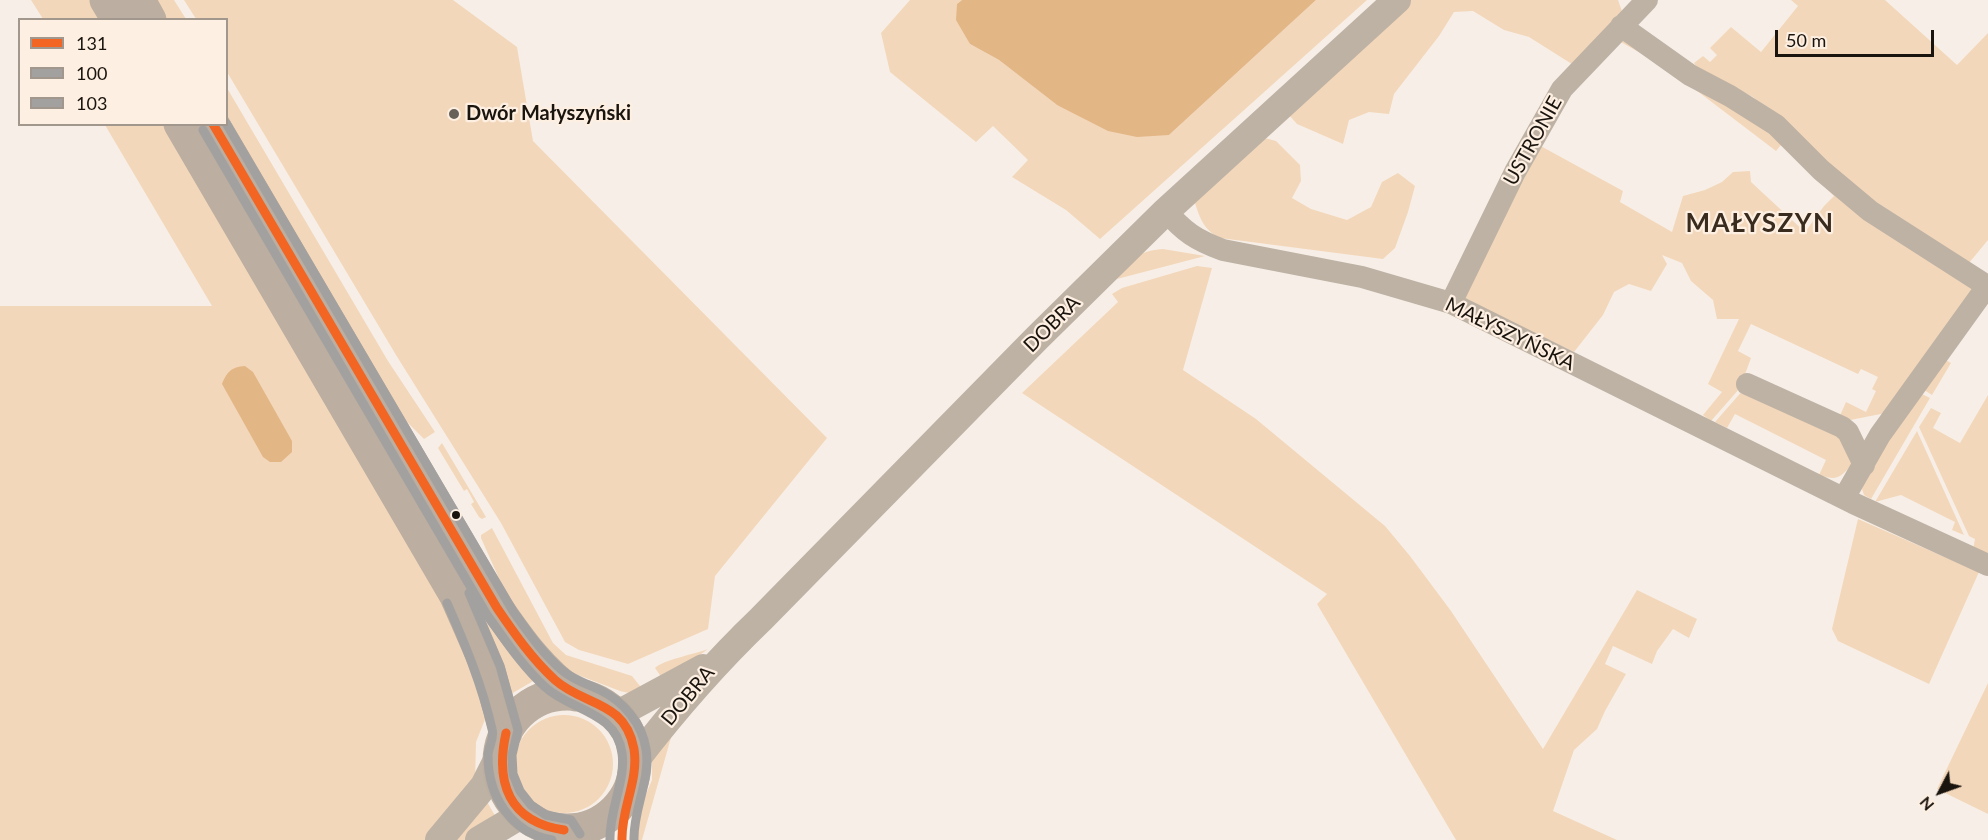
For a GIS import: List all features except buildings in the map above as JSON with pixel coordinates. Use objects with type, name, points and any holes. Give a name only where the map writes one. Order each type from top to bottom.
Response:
[{"type":"main road","points":[[106,0],[117,18]]},
{"type":"main road","points":[[139,0],[149,18]]},
{"type":"main road","points":[[181,126],[456,596],[489,671],[503,744],[501,776],[509,797],[523,814],[542,826],[567,835],[601,821],[616,809],[628,794]]},
{"type":"main road","points":[[214,126],[497,608],[534,658],[553,678],[575,695]]},
{"type":"main road","points":[[503,744],[518,716],[534,703],[554,696],[575,695],[597,701],[616,715],[630,736],[635,761],[634,778],[621,816],[622,840]]},
{"type":"street","name":"DOBRA","points":[[635,761],[667,719],[718,660],[1037,338],[1166,211],[1397,0]]},
{"type":"street","name":"USTRONIE","points":[[1451,303],[1515,172],[1562,89],[1647,0]]},
{"type":"street","points":[[1622,26],[1690,75],[1730,96],[1776,125],[1821,170],[1870,212],[1988,285],[1881,435],[1844,498]]},
{"type":"street","name":"MAŁYSZYŃSKA","points":[[1166,211],[1189,235],[1223,250],[1362,277],[1451,303],[1844,498],[1988,565]]},
{"type":"street","points":[[1747,384],[1848,432],[1864,465]]},
{"type":"street","name":"DOBRA","points":[[616,715],[718,660]]},
{"type":"street","points":[[439,840],[484,786],[503,744]]},
{"type":"street","points":[[478,840],[523,814]]},
{"type":"shaded area","points":[[31,0],[92,0],[102,18],[42,18]]},
{"type":"shaded area","points":[[152,0],[174,0],[185,18],[163,18]]},
{"type":"shaded area","points":[[184,0],[453,0],[517,47],[533,141],[827,438],[715,576],[708,629],[628,664],[579,650],[565,642],[501,523],[396,355],[228,74],[228,18],[195,18]]},
{"type":"shaded area","points":[[910,0],[962,0],[957,4],[970,44],[999,60],[1057,105],[1169,135],[1316,0],[1367,0],[1100,239],[1066,210],[1012,177],[1028,160],[993,126],[976,142],[890,72],[881,33]]},
{"type":"shaded area","points":[[962,0],[1316,0],[1169,135],[1137,137],[1108,131],[1057,105],[999,60],[970,44],[956,20],[957,4]]},
{"type":"shaded area","points":[[1410,0],[1618,0],[1623,14],[1575,66],[1529,37],[1504,30],[1473,11],[1454,12],[1439,36],[1394,94],[1389,114],[1369,112],[1349,120],[1343,144],[1297,124],[1287,113]]},
{"type":"shaded area","points":[[1791,0],[1885,0],[1957,65],[1988,33],[1988,240],[1969,263],[1847,183],[1753,97],[1698,70],[1694,63],[1703,56],[1710,62],[1717,55],[1710,48],[1731,27],[1761,52],[1798,6]]},
{"type":"shaded area","points":[[1626,36],[1727,99],[1979,289],[1891,412],[1840,422],[1838,420],[1846,402],[1866,412],[1876,391],[1872,389],[1878,377],[1861,369],[1858,374],[1751,324],[1738,351],[1751,358],[1740,388],[1711,421],[1703,415],[1722,392],[1708,384],[1739,319],[1717,319],[1713,300],[1691,281],[1682,263],[1662,255],[1667,264],[1651,291],[1629,284],[1614,292],[1603,315],[1574,352],[1467,301],[1463,296],[1537,144],[1623,191],[1620,202],[1672,232],[1683,196],[1722,182],[1733,172],[1750,171],[1751,182],[1805,232],[1834,196],[1781,145],[1776,151],[1667,68],[1619,41]]},
{"type":"shaded area","points":[[228,90],[388,361],[435,432],[424,439],[402,417],[227,126]]},
{"type":"shaded area","points":[[106,126],[166,126],[446,601],[472,660],[486,717],[476,742],[475,783],[429,840],[0,840],[0,306],[212,306]]},
{"type":"shaded area","points":[[200,126],[535,680],[511,694]]},
{"type":"shaded area","points":[[1261,137],[1276,141],[1300,165],[1301,181],[1292,198],[1311,209],[1347,220],[1371,207],[1382,182],[1398,173],[1415,186],[1395,248],[1383,259],[1220,238],[1206,228],[1195,203]]},
{"type":"shaded area","points":[[1163,249],[1205,256],[1117,279],[1136,257]]},
{"type":"shaded area","points":[[1197,266],[1212,268],[1183,370],[1256,419],[1385,526],[1451,611],[1543,749],[1637,590],[1697,619],[1689,638],[1673,629],[1657,651],[1652,664],[1613,646],[1605,664],[1626,674],[1597,729],[1574,750],[1553,811],[1617,840],[1456,840],[1317,604],[1327,594],[1022,393],[1118,302],[1112,294],[1122,288]]},
{"type":"shaded area","points":[[1942,358],[1951,363],[1932,395],[1921,388]]},
{"type":"shaded area","points":[[245,366],[253,372],[292,441],[292,452],[281,462],[270,462],[263,457],[222,384],[230,371]]},
{"type":"shaded area","points":[[1744,389],[1841,433],[1853,464],[1838,477],[1830,478],[1819,475],[1826,460],[1735,414],[1727,428],[1715,422]]},
{"type":"shaded area","points":[[1918,392],[1930,398],[1871,499],[1864,495],[1862,489],[1873,456]]},
{"type":"shaded area","points":[[1988,395],[1988,556],[1973,549],[1975,539],[1969,536],[1919,427],[1931,408],[1941,413],[1933,428],[1960,443]]},
{"type":"shaded area","points":[[1917,431],[1964,535],[1952,530],[1955,522],[1901,495],[1875,502]]},
{"type":"shaded area","points":[[442,443],[486,517],[482,519],[479,517],[471,504],[474,502],[467,489],[464,491],[438,448]]},
{"type":"shaded area","points":[[1858,519],[1979,572],[1929,684],[1838,641],[1832,629]]},
{"type":"shaded area","points":[[492,528],[553,643],[566,655],[632,676],[644,691],[629,693],[620,691],[565,670],[509,601],[481,538],[481,535]]},
{"type":"shaded area","points":[[708,649],[664,681],[655,668],[672,660]]},
{"type":"shaded area","points":[[1988,683],[1988,814],[1937,789]]},
{"type":"shaded area","points":[[564,715],[583,719],[599,729],[609,745],[613,764],[609,783],[599,799],[583,809],[564,813],[545,809],[529,799],[519,783],[515,764],[519,745],[529,729],[545,719]]},
{"type":"shaded area","points":[[672,734],[642,840],[634,840],[636,818],[652,780],[652,758]]},
{"type":"shaded area","points":[[485,798],[498,821],[468,840],[449,840]]},
{"type":"transit line","name":"131","points":[[214,126],[503,617],[531,655],[555,680],[578,695],[613,712],[629,733],[635,761],[622,828],[622,840]]},
{"type":"transit line","name":"103","points":[[228,126],[513,611],[542,650],[563,671],[616,700],[636,722],[644,739],[647,761],[634,828],[634,840]]},
{"type":"transit line","name":"100","points":[[203,130],[487,615],[521,662],[545,687],[567,702],[602,720],[618,739],[623,763],[610,829],[610,840]]},
{"type":"transit line","name":"103","points":[[469,593],[500,666],[518,730],[512,755],[513,774],[520,791],[531,805],[546,815],[571,820],[580,834]]},
{"type":"transit line","name":"100","points":[[447,603],[472,665],[493,732],[488,753],[489,771],[497,798],[514,821],[525,830],[552,840]]},
{"type":"transit line","name":"131","points":[[506,733],[503,768],[505,784],[510,797],[530,819],[545,826],[564,830]]},
{"type":"place","name":"Dwór Małyszyński","points":[[454,114]]},
{"type":"district","name":"MAŁYSZYN","points":[[1760,224]]}]
